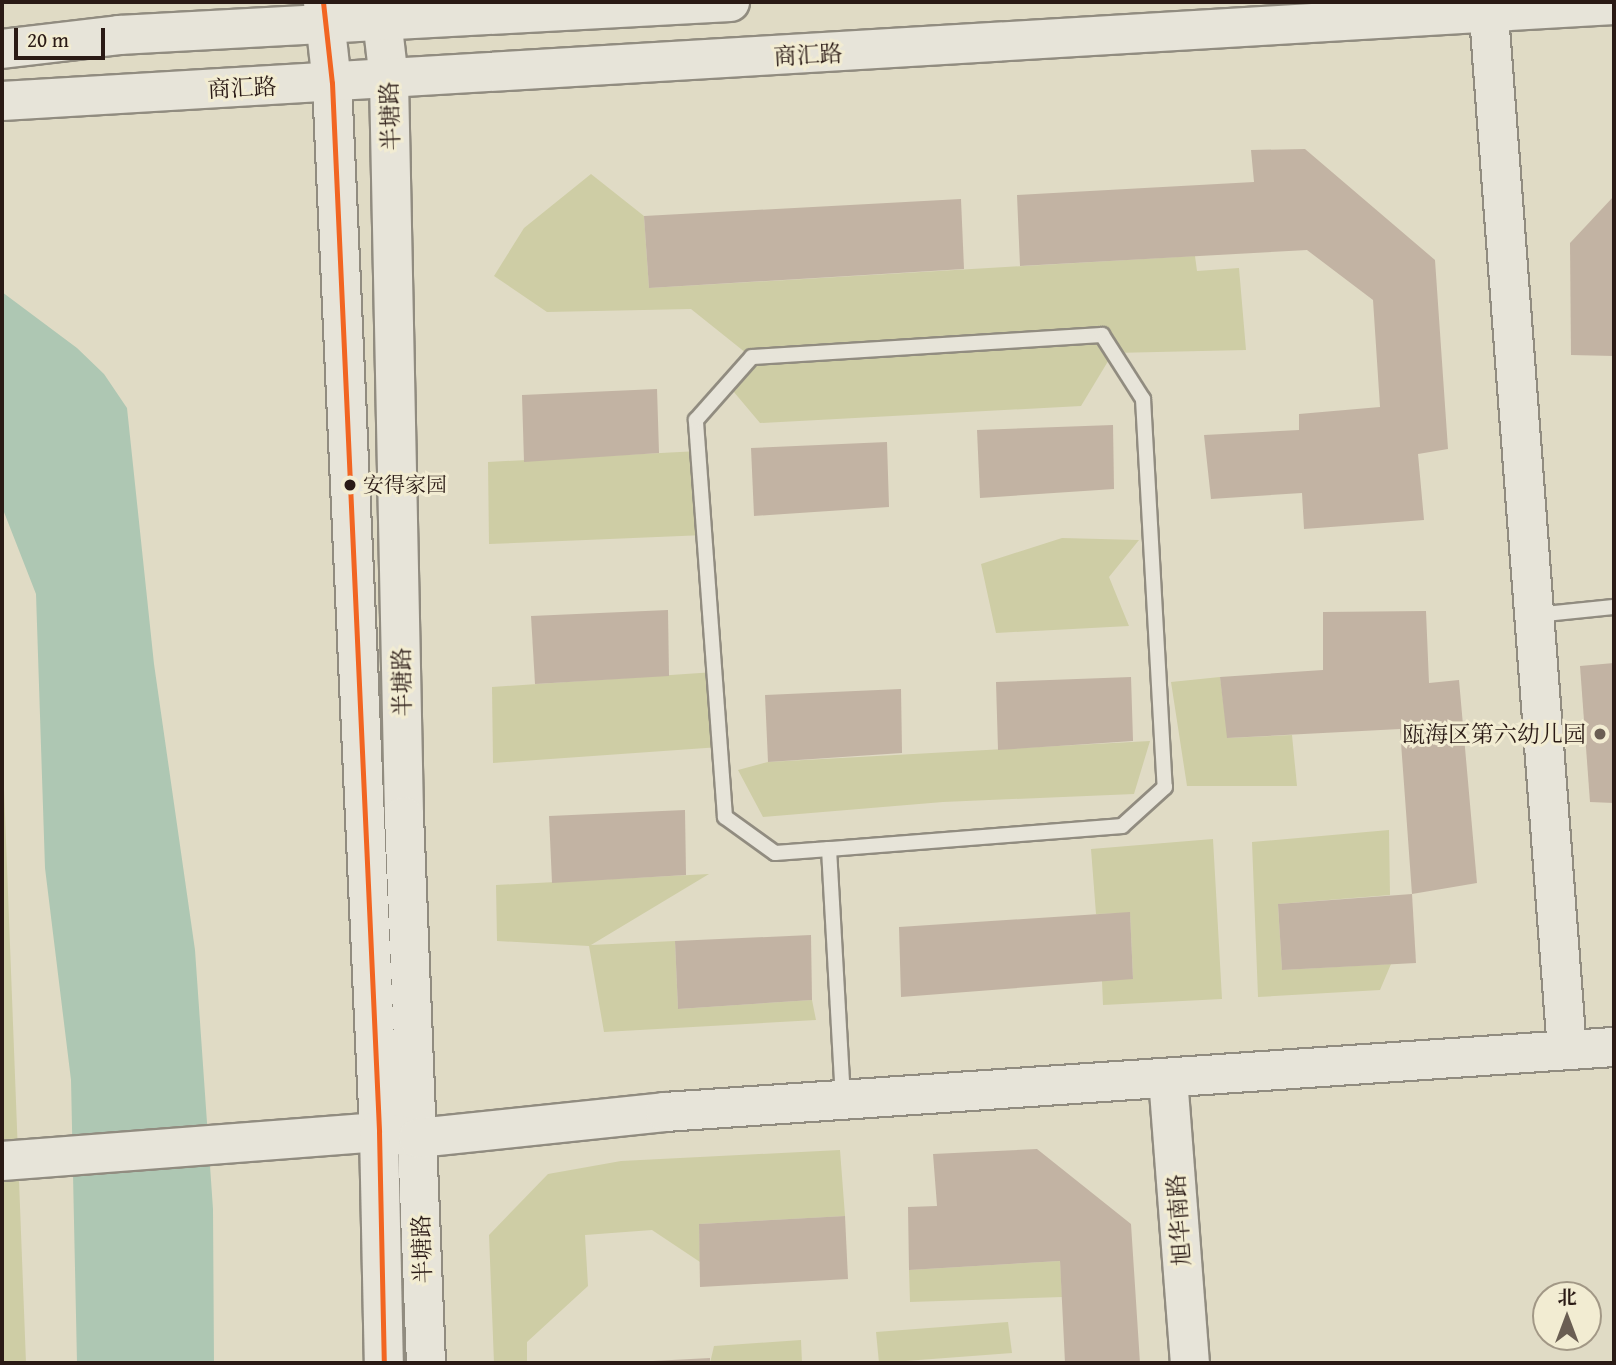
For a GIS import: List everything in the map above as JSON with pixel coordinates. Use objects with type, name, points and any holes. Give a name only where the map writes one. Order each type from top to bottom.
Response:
[{"type":"street","points":[[7,49],[324,13],[730,2]]},
{"type":"street","name":"商汇路","points":[[2,102],[1488,8],[1614,5]]},
{"type":"street","points":[[1488,8],[1567,1050]]},
{"type":"street","name":"半塘路","points":[[382,12],[389,79],[404,816],[426,1363]]},
{"type":"street","name":"半塘路","points":[[324,13],[332,82],[379,1132],[384,1363]]},
{"type":"street","points":[[2,1161],[379,1132],[418,1138],[665,1112],[1614,1047]]},
{"type":"street","name":"旭华南路","points":[[1168,1078],[1190,1363]]},
{"type":"lane","points":[[1102,335],[1143,398],[1165,787],[1122,826],[829,849],[775,853],[725,817],[696,420],[752,357],[1102,335]]},
{"type":"lane","points":[[1534,615],[1614,607]]},
{"type":"lane","points":[[829,849],[843,1100]]},
{"type":"shaded area","points":[[591,174],[644,216],[649,288],[1195,256],[1197,271],[1239,268],[1246,350],[1113,353],[1081,406],[760,423],[728,385],[751,357],[691,309],[547,312],[494,276],[524,228]]},
{"type":"shaded area","points":[[2,292],[77,348],[104,374],[127,408],[154,664],[195,950],[213,1209],[214,1363],[77,1363],[71,1080],[45,868],[36,594],[2,507]]},
{"type":"shaded area","points":[[699,451],[705,535],[489,544],[488,462]]},
{"type":"shaded area","points":[[1062,538],[1139,540],[1109,577],[1129,626],[996,633],[981,564]]},
{"type":"shaded area","points":[[715,672],[720,747],[493,763],[492,687]]},
{"type":"shaded area","points":[[1220,677],[1228,738],[1292,735],[1297,786],[1187,786],[1171,682]]},
{"type":"shaded area","points":[[2,736],[26,1363],[2,1363]]},
{"type":"shaded area","points":[[1150,741],[1134,794],[943,802],[763,817],[738,770],[768,762]]},
{"type":"shaded area","points":[[1389,830],[1390,895],[1278,904],[1282,970],[1391,964],[1380,990],[1258,997],[1252,842]]},
{"type":"shaded area","points":[[1213,839],[1222,999],[1103,1005],[1102,981],[1133,978],[1130,913],[1096,914],[1091,849]]},
{"type":"shaded area","points":[[709,874],[591,945],[675,941],[678,1009],[812,1000],[816,1020],[604,1032],[589,946],[497,941],[496,885]]},
{"type":"shaded area","points":[[840,1150],[845,1216],[699,1224],[700,1262],[652,1230],[585,1235],[588,1286],[527,1342],[527,1363],[494,1363],[489,1235],[548,1174],[621,1161]]},
{"type":"shaded area","points":[[1060,1261],[1062,1297],[910,1302],[909,1270]]},
{"type":"shaded area","points":[[1008,1322],[1012,1353],[879,1363],[876,1332]]},
{"type":"shaded area","points":[[801,1340],[802,1363],[710,1363],[714,1346]]},
{"type":"building","points":[[1305,149],[1435,260],[1448,449],[1418,454],[1424,520],[1304,529],[1302,493],[1211,499],[1204,435],[1299,430],[1299,414],[1380,407],[1373,300],[1307,250],[1020,266],[1017,195],[1254,182],[1251,150]]},
{"type":"building","points":[[1614,196],[1614,356],[1571,355],[1570,243]]},
{"type":"building","points":[[961,199],[964,269],[649,288],[644,216]]},
{"type":"building","points":[[657,389],[659,453],[524,462],[522,395]]},
{"type":"building","points":[[1113,425],[1114,489],[980,498],[977,430]]},
{"type":"building","points":[[887,442],[889,507],[754,516],[751,448]]},
{"type":"building","points":[[668,610],[669,676],[535,684],[531,616]]},
{"type":"building","points":[[1426,611],[1429,683],[1459,680],[1477,883],[1412,894],[1400,729],[1227,738],[1220,677],[1323,670],[1323,612]]},
{"type":"building","points":[[1614,663],[1614,803],[1590,802],[1580,666]]},
{"type":"building","points":[[1131,677],[1133,741],[998,750],[996,682]]},
{"type":"building","points":[[901,689],[902,753],[768,762],[765,695]]},
{"type":"building","points":[[685,810],[686,875],[552,883],[549,816]]},
{"type":"building","points":[[1412,894],[1416,963],[1282,970],[1278,904]]},
{"type":"building","points":[[1130,912],[1133,979],[901,997],[899,927]]},
{"type":"building","points":[[811,935],[812,1000],[678,1009],[675,941]]},
{"type":"building","points":[[1037,1149],[1131,1224],[1140,1363],[1065,1363],[1060,1261],[909,1270],[908,1207],[937,1206],[933,1154]]},
{"type":"building","points":[[845,1216],[848,1279],[700,1287],[699,1224]]},
{"type":"building","points":[[710,1358],[710,1363],[653,1363],[653,1361]]},
{"type":"transit line","points":[[323,2],[332,83],[379,1132],[384,1363]]},
{"type":"place","name":"安得家园","points":[[350,485]]},
{"type":"place","name":"瓯海区第六幼儿园","points":[[1600,734]]}]
